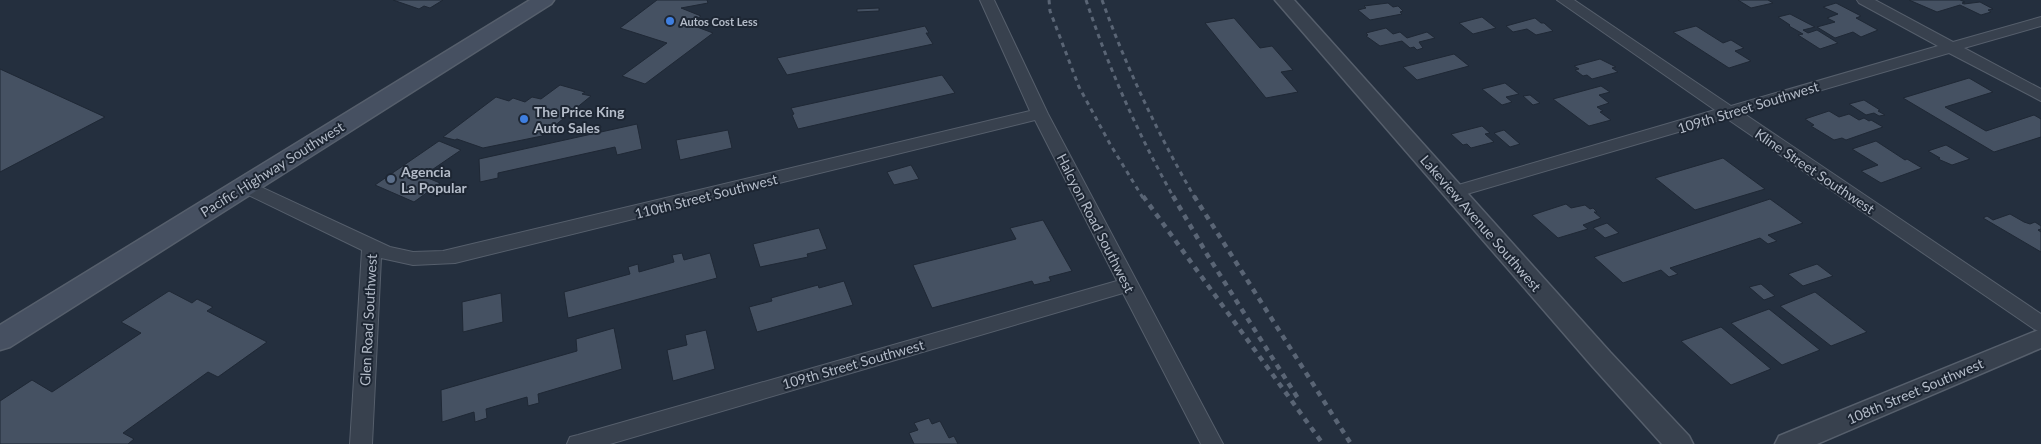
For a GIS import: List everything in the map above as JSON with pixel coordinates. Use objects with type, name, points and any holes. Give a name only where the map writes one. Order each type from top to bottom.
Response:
[{"type":"main road","name":"Pacific Highway Southwest","points":[[0,339],[544,0]]},
{"type":"street","name":"Halcyon Road Southwest","points":[[987,0],[1040,114],[1212,444]]},
{"type":"street","name":"Lakeview Avenue Southwest","points":[[1284,0],[1601,359],[1679,444]]},
{"type":"street","name":"Kline Street Southwest","points":[[1564,0],[2041,324]]},
{"type":"street","points":[[1864,0],[2041,96]]},
{"type":"street","name":"109th Street Southwest","points":[[1454,192],[2041,21]]},
{"type":"street","name":"110th Street Southwest","points":[[372,246],[411,260],[455,256],[1040,114]]},
{"type":"street","name":"Glen Road Southwest","points":[[244,186],[372,246],[361,444]]},
{"type":"street","name":"109th Street Southwest","points":[[578,444],[1128,285]]},
{"type":"street","name":"108th Street Southwest","points":[[1789,444],[2041,338]]},
{"type":"building","points":[[393,0],[443,0],[430,8],[424,6],[419,9]]},
{"type":"building","points":[[657,0],[707,0],[708,3],[681,8],[701,16],[689,24],[713,33],[645,84],[622,76],[667,43],[620,28]]},
{"type":"building","points":[[1738,0],[1768,0],[1773,3],[1751,8]]},
{"type":"building","points":[[1909,0],[1960,0],[1965,2],[1962,3],[1964,4],[1980,2],[1993,9],[1988,10],[1991,12],[1981,15],[1960,5],[1937,12]]},
{"type":"building","points":[[1388,3],[1393,7],[1398,6],[1403,11],[1400,12],[1402,14],[1370,20],[1358,10],[1366,8],[1364,6]]},
{"type":"building","points":[[1836,3],[1861,16],[1856,18],[1878,30],[1861,37],[1853,32],[1835,38],[1817,27],[1835,22],[1827,18],[1838,14],[1823,7]]},
{"type":"building","points":[[879,8],[879,11],[857,12],[857,9]]},
{"type":"building","points":[[1790,14],[1815,27],[1803,30],[1808,33],[1817,30],[1838,43],[1820,49],[1798,35],[1803,34],[1778,17]]},
{"type":"building","points":[[1482,17],[1496,28],[1473,34],[1459,23]]},
{"type":"building","points":[[1234,18],[1260,48],[1272,46],[1293,70],[1281,72],[1298,92],[1266,98],[1205,23]]},
{"type":"building","points":[[1535,18],[1553,31],[1536,35],[1527,29],[1513,32],[1506,26]]},
{"type":"building","points":[[925,26],[929,33],[926,33],[933,44],[787,75],[777,58]]},
{"type":"building","points":[[1696,26],[1723,43],[1731,40],[1744,48],[1735,51],[1751,61],[1729,68],[1673,32]]},
{"type":"building","points":[[1386,28],[1393,34],[1400,32],[1407,38],[1427,32],[1435,38],[1419,42],[1423,48],[1417,50],[1414,47],[1410,48],[1402,41],[1380,46],[1366,36],[1368,35],[1366,33]]},
{"type":"building","points":[[1454,54],[1469,66],[1417,80],[1403,67]]},
{"type":"building","points":[[1600,59],[1616,67],[1612,68],[1618,72],[1592,79],[1587,75],[1583,76],[1575,70],[1579,69],[1574,66]]},
{"type":"building","points":[[0,69],[105,117],[0,172]]},
{"type":"building","points":[[942,75],[955,93],[798,129],[792,115],[794,114],[791,108]]},
{"type":"building","points":[[1969,78],[1993,92],[1945,107],[1986,131],[2034,115],[2041,119],[2041,137],[1994,152],[1903,98]]},
{"type":"building","points":[[1505,83],[1519,94],[1506,97],[1512,102],[1502,105],[1482,89]]},
{"type":"building","points":[[560,85],[585,92],[582,94],[591,96],[542,136],[483,148],[457,139],[443,137],[496,97],[509,101],[513,98],[525,102],[532,97],[541,99]]},
{"type":"building","points":[[1601,86],[1610,92],[1599,95],[1609,103],[1597,107],[1603,111],[1600,112],[1611,120],[1589,126],[1553,99]]},
{"type":"building","points":[[1530,95],[1540,103],[1533,105],[1523,96]]},
{"type":"building","points":[[1864,100],[1885,115],[1879,116],[1874,113],[1866,115],[1849,104]]},
{"type":"building","points":[[1829,111],[1839,117],[1849,114],[1859,120],[1864,118],[1869,121],[1871,120],[1883,127],[1846,140],[1842,138],[1834,140],[1811,126],[1814,125],[1805,119]]},
{"type":"building","points":[[637,124],[642,149],[617,155],[615,147],[498,173],[498,178],[480,182],[479,159]]},
{"type":"building","points":[[1482,126],[1490,133],[1485,134],[1494,142],[1471,148],[1467,144],[1463,145],[1451,134]]},
{"type":"building","points":[[728,130],[732,148],[680,160],[676,140]]},
{"type":"building","points":[[1504,130],[1520,144],[1510,147],[1494,133]]},
{"type":"building","points":[[439,141],[461,150],[423,176],[440,183],[414,202],[375,185]]},
{"type":"building","points":[[1876,141],[1905,160],[1907,159],[1922,168],[1881,183],[1861,171],[1878,165],[1852,149]]},
{"type":"building","points":[[1946,145],[1970,159],[1952,165],[1938,159],[1940,158],[1928,151]]},
{"type":"building","points":[[1723,158],[1765,189],[1695,210],[1655,178]]},
{"type":"building","points":[[911,165],[919,179],[894,185],[887,172]]},
{"type":"building","points":[[1770,199],[1803,223],[1768,235],[1777,241],[1768,244],[1760,238],[1670,268],[1678,274],[1669,277],[1661,270],[1623,283],[1594,257]]},
{"type":"building","points":[[1566,204],[1571,208],[1585,205],[1590,209],[1593,208],[1597,212],[1594,212],[1601,218],[1583,225],[1588,229],[1558,238],[1532,215]]},
{"type":"building","points":[[2010,214],[2024,222],[2030,224],[2035,222],[2041,226],[2041,229],[2038,230],[2041,232],[2041,252],[1983,218],[1987,216],[1993,220]]},
{"type":"building","points":[[1043,220],[1072,271],[1049,277],[1051,281],[1034,285],[1032,281],[932,308],[913,265],[1016,239],[1010,228]]},
{"type":"building","points":[[1607,223],[1619,233],[1605,238],[1593,228]]},
{"type":"building","points":[[819,228],[827,249],[807,254],[808,257],[760,267],[753,244]]},
{"type":"building","points":[[682,253],[684,260],[710,253],[717,278],[568,318],[564,292],[630,274],[628,267],[638,264],[639,272],[674,262],[672,255]]},
{"type":"building","points":[[1817,264],[1833,276],[1803,286],[1788,274]]},
{"type":"building","points":[[844,281],[853,305],[757,332],[749,307],[772,301],[771,298],[818,285],[819,288]]},
{"type":"building","points":[[1761,284],[1775,296],[1764,300],[1749,287]]},
{"type":"building","points":[[169,291],[192,303],[197,299],[213,307],[207,311],[267,342],[218,377],[208,372],[123,433],[134,439],[128,444],[0,444],[0,401],[32,380],[52,392],[141,333],[121,322]]},
{"type":"building","points":[[1815,292],[1867,332],[1831,346],[1780,306]]},
{"type":"building","points":[[501,293],[503,322],[463,332],[462,302]]},
{"type":"building","points":[[1769,309],[1820,350],[1782,365],[1731,323]]},
{"type":"building","points":[[1721,327],[1771,369],[1731,385],[1681,341]]},
{"type":"building","points":[[614,328],[622,369],[538,394],[539,403],[528,406],[527,397],[486,409],[487,418],[475,422],[474,412],[442,422],[441,390],[577,351],[576,339]]},
{"type":"building","points":[[706,330],[715,369],[673,381],[667,350],[687,345],[685,335]]},
{"type":"building","points":[[929,418],[932,424],[940,421],[949,438],[954,436],[958,444],[914,444],[909,433],[918,430],[914,423]]},
{"type":"railway","points":[[1049,0],[1050,11],[1079,87],[1110,144],[1143,198]]},
{"type":"railway","points":[[1086,0],[1104,51],[1125,101],[1148,150],[1174,198]]},
{"type":"railway","points":[[1102,0],[1144,101],[1168,150],[1195,198]]},
{"type":"railway","points":[[1143,196],[1323,444]]},
{"type":"railway","points":[[1173,196],[1208,256],[1299,400]]},
{"type":"railway","points":[[1194,196],[1351,444]]},
{"type":"place","name":"Autos Cost Less","points":[[670,21]]},
{"type":"place","name":"The Price King Auto Sales","points":[[524,119]]},
{"type":"place","name":"Agencia La Popular","points":[[391,179]]}]
